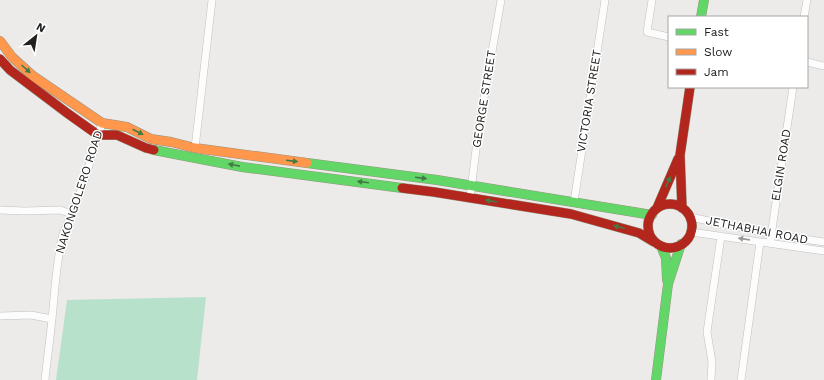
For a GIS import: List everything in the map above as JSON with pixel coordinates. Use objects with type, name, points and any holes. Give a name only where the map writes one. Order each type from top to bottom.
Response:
[{"type":"street","points":[[195,148],[212,0]]},
{"type":"street","name":"GEORGE STREET","points":[[470,198],[478,133],[501,0]]},
{"type":"street","name":"VICTORIA STREET","points":[[574,202],[605,0]]},
{"type":"street","points":[[652,0],[647,32],[668,37]]},
{"type":"street","points":[[701,16],[704,0]]},
{"type":"street","points":[[804,16],[807,0]]},
{"type":"street","points":[[0,41],[12,57],[33,76],[102,123],[127,127],[151,139],[195,148],[437,180],[574,202],[654,211],[663,205],[678,205],[685,210],[690,217],[692,225],[691,232],[687,239],[681,244],[672,247],[658,244],[639,233],[571,214],[434,192],[242,167],[146,148],[117,135],[98,135],[10,70],[0,59]]},
{"type":"street","points":[[808,62],[824,66]]},
{"type":"street","points":[[682,208],[680,155],[690,88]]},
{"type":"street","name":"ELGIN ROAD","points":[[770,243],[793,88]]},
{"type":"street","name":"NAKONGOLERO ROAD","points":[[45,380],[57,262],[63,234],[82,188],[102,123]]},
{"type":"street","points":[[668,284],[666,258],[658,244],[650,235],[648,220],[654,211],[680,155]]},
{"type":"street","points":[[0,210],[60,210],[72,214]]},
{"type":"street","name":"JETHABHAI ROAD","points":[[690,217],[771,234],[824,242]]},
{"type":"street","name":"JETHABHAI ROAD","points":[[691,232],[824,251]]},
{"type":"street","points":[[711,380],[712,362],[707,332],[721,236]]},
{"type":"street","points":[[741,380],[760,242]]},
{"type":"street","points":[[656,380],[668,284],[681,244]]},
{"type":"street","points":[[0,316],[31,315],[52,319]]},
{"type":"green space","points":[[206,297],[197,380],[56,380],[67,300]]},
{"type":"traffic: fast","points":[[701,16],[704,0]]},
{"type":"traffic: fast","points":[[154,150],[242,167],[402,188]]},
{"type":"traffic: fast","points":[[307,163],[437,180],[652,215]]},
{"type":"traffic: fast","points":[[656,380],[668,284],[681,244]]},
{"type":"traffic: fast","points":[[661,246],[666,258],[667,280]]},
{"type":"traffic: slow","points":[[0,41],[12,57],[33,76],[102,123],[127,127],[151,139],[195,148],[307,163]]},
{"type":"traffic: jam","points":[[0,59],[10,70],[98,135],[117,135],[154,150]]},
{"type":"traffic: jam","points":[[682,208],[680,155],[690,88]]},
{"type":"traffic: jam","points":[[657,208],[678,159]]},
{"type":"traffic: jam","points":[[402,188],[571,214],[639,233],[654,242]]},
{"type":"traffic: jam","points":[[670,204],[682,208],[688,214],[692,226],[688,238],[682,244],[670,248],[658,244],[652,238],[648,226],[652,214],[658,208],[670,204]]}]
